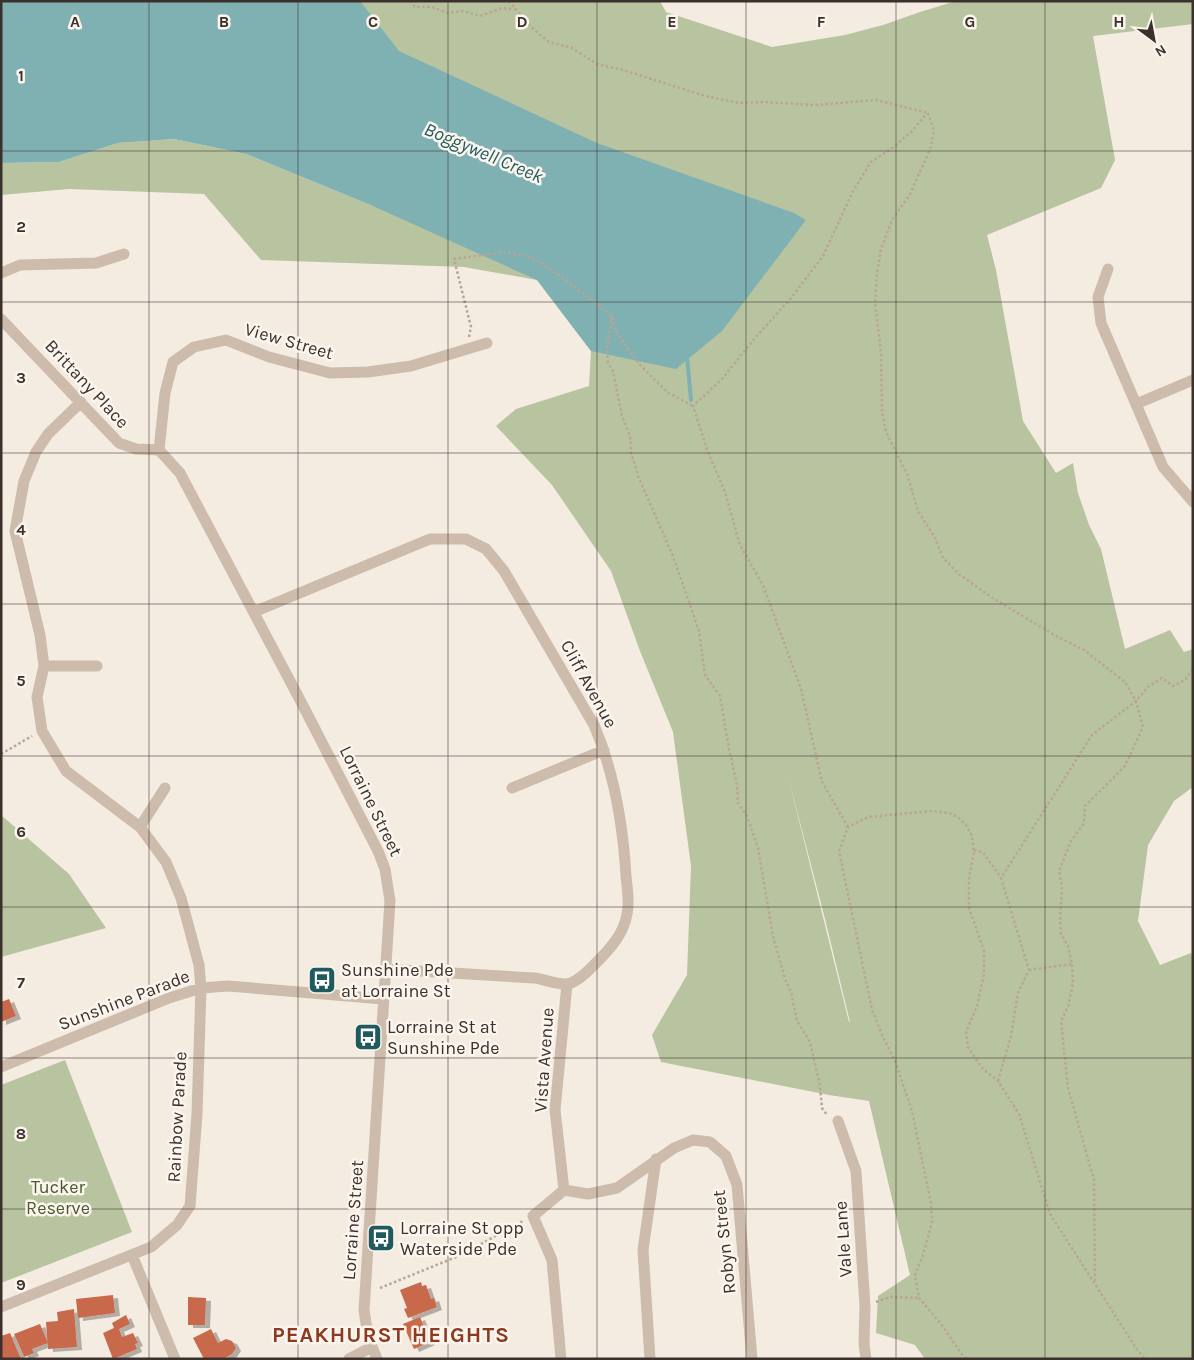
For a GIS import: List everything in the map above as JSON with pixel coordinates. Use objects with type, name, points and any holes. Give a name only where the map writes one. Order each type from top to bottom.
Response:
[{"type":"street","points":[[1,273],[20,265],[96,263],[124,254]]},
{"type":"street","points":[[1108,269],[1098,296],[1100,324],[1163,467],[1193,502]]},
{"type":"street","name":"Brittany Place","points":[[1,319],[119,443],[136,449],[159,450]]},
{"type":"street","name":"View Street","points":[[159,450],[164,394],[173,362],[194,347],[226,340],[269,357],[330,372],[368,372],[411,366],[487,342]]},
{"type":"street","points":[[1136,404],[1193,380]]},
{"type":"street","name":"Rainbow Parade","points":[[1,1307],[151,1247],[177,1225],[190,1206],[197,1114],[201,988],[197,956],[181,898],[166,862],[140,827],[66,772],[42,731],[36,697],[44,666],[40,635],[15,531],[24,481],[36,452],[48,434],[81,402]]},
{"type":"street","name":"Lorraine Street","points":[[159,450],[180,474],[254,612],[378,851],[385,869],[390,901],[364,1310],[366,1325],[377,1359]]},
{"type":"street","name":"Cliff Avenue","points":[[254,612],[430,539],[466,539],[486,549],[504,571],[594,725],[612,775],[625,864],[628,912],[622,931],[608,950],[579,978],[567,984]]},
{"type":"street","points":[[44,666],[97,666]]},
{"type":"street","points":[[512,788],[604,750]]},
{"type":"street","points":[[140,827],[165,788]]},
{"type":"street","points":[[386,969],[539,979],[567,984]]},
{"type":"street","name":"Vista Avenue","points":[[564,1190],[555,1110],[567,984]]},
{"type":"street","name":"Sunshine Parade","points":[[1,1067],[169,998],[201,988],[228,986],[384,999]]},
{"type":"street","name":"Vale Lane","points":[[838,1120],[856,1171],[865,1306],[864,1344],[866,1359]]},
{"type":"street","name":"Robyn Street","points":[[564,1190],[588,1194],[617,1188],[656,1159],[674,1148],[693,1140],[710,1142],[726,1156],[737,1185],[752,1359]]},
{"type":"street","points":[[650,1359],[643,1250],[656,1159]]},
{"type":"street","points":[[561,1359],[552,1260],[533,1216],[564,1190]]},
{"type":"street","points":[[132,1255],[175,1359]]},
{"type":"street","points":[[349,1359],[372,1347]]},
{"type":"path","points":[[410,1],[415,7],[432,7],[448,13],[463,11],[480,16],[502,8],[515,9]]},
{"type":"path","points":[[509,1],[531,27],[549,42],[572,48],[598,64],[705,96],[739,103],[764,102],[814,105],[876,100],[928,113]]},
{"type":"path","points":[[693,406],[722,379],[791,298],[823,256],[853,191],[871,162],[894,147],[928,113]]},
{"type":"path","points":[[928,113],[934,131],[931,147],[910,194],[892,220],[881,249],[875,303],[881,352],[882,411],[886,432],[907,474],[918,511],[934,536],[943,558],[959,574],[991,597],[1091,655],[1125,682],[1136,701],[1143,727],[1125,766],[1084,806],[1084,823],[1072,841],[1059,871],[1062,886],[1060,919],[1062,934],[1068,946],[1072,964],[1073,983],[1068,1007],[1061,1022],[1068,1088],[1094,1180],[1095,1283]]},
{"type":"path","points":[[467,349],[471,327],[454,259],[504,252],[526,256],[538,261],[564,279],[612,316],[616,332],[639,364],[667,392],[693,406],[708,452],[725,492],[740,545],[764,585],[801,689],[822,782],[848,827]]},
{"type":"path","points":[[612,316],[607,350],[608,363],[613,371],[622,416],[630,436],[631,452],[638,476],[673,556],[699,631],[706,675],[720,696],[737,785],[738,803],[747,816],[758,848],[773,936],[798,1021],[810,1042],[820,1086],[822,1108],[828,1116],[838,1120]]},
{"type":"path","points":[[1001,878],[1092,735],[1136,701],[1149,686],[1162,678],[1173,686],[1186,680],[1193,668]]},
{"type":"path","points":[[1,754],[42,731]]},
{"type":"path","points":[[964,1358],[941,1324],[919,1298],[915,1275],[924,1252],[932,1222],[931,1203],[912,1110],[895,1061],[872,1010],[839,851],[848,827],[868,817],[932,811],[949,813],[966,825],[972,836],[974,850],[969,878],[969,908],[984,951],[984,974],[977,1006],[966,1032],[968,1047],[982,1068],[998,1080],[1019,1114],[1050,1214],[1145,1359]]},
{"type":"path","points":[[974,850],[983,852],[1001,878],[1029,970],[1018,993],[1011,1036],[998,1080]]},
{"type":"path","points":[[1029,970],[1072,964]]},
{"type":"path","points":[[380,1288],[461,1255],[533,1216]]},
{"type":"path","points":[[865,1306],[890,1297],[919,1298]]},
{"type":"green space","points":[[271,1],[660,1],[666,12],[772,47],[845,35],[883,25],[956,1],[1193,1],[1193,24],[1093,36],[1115,160],[1101,188],[987,235],[996,270],[1023,421],[1056,473],[1073,463],[1078,493],[1089,525],[1101,549],[1125,649],[1170,630],[1184,652],[1193,649],[1193,787],[1174,801],[1148,845],[1138,921],[1160,965],[1191,953],[1193,959],[1193,1359],[925,1359],[915,1345],[876,1333],[878,1296],[910,1275],[869,1101],[661,1062],[652,1035],[687,975],[691,866],[673,732],[640,651],[611,571],[552,485],[496,426],[516,409],[589,386],[591,351],[537,280],[464,267],[261,260],[204,194],[69,189],[1,195],[1,163],[59,162],[118,143],[174,139],[246,154],[373,206]],"holes":[[[788,776],[825,919],[850,1022]]]},
{"type":"green space","points":[[1,815],[69,874],[106,928],[1,957]]},
{"type":"green space","name":"Tucker Reserve","points":[[65,1060],[132,1232],[1,1283],[1,1085]]},
{"type":"water","points":[[1,1],[360,1],[399,51],[597,143],[794,213],[806,220],[722,331],[676,369],[591,351],[537,280],[373,206],[246,154],[174,139],[118,143],[59,162],[1,163]]},
{"type":"building","points":[[9,999],[16,1016],[1,1022],[1,1002]]},
{"type":"building","points":[[421,1282],[422,1286],[426,1285],[431,1299],[434,1298],[437,1307],[408,1318],[404,1309],[407,1308],[400,1290]]},
{"type":"building","points":[[113,1295],[115,1313],[78,1318],[76,1299]]},
{"type":"building","points":[[188,1297],[206,1298],[205,1325],[188,1325]]},
{"type":"building","points":[[74,1309],[77,1347],[48,1349],[46,1322],[58,1321],[57,1312]]},
{"type":"building","points":[[126,1315],[130,1324],[119,1329],[122,1337],[133,1333],[138,1343],[135,1344],[137,1349],[113,1359],[103,1333],[114,1328],[112,1323]]},
{"type":"building","points":[[420,1317],[430,1342],[414,1349],[403,1324]]},
{"type":"building","points":[[40,1324],[48,1343],[32,1349],[34,1353],[24,1357],[14,1334]]},
{"type":"building","points":[[211,1329],[218,1343],[226,1339],[232,1341],[236,1348],[232,1354],[223,1359],[204,1359],[193,1338]]},
{"type":"building","points":[[10,1333],[21,1359],[1,1359],[1,1336]]},
{"type":"waterway","name":"Boggywell Creek","points":[[687,357],[691,400]]},
{"type":"place","name":"Sunshine Pde at Lorraine St","points":[[322,980]]},
{"type":"place","name":"Lorraine St at Sunshine Pde","points":[[368,1037]]},
{"type":"place","name":"Lorraine St opp Waterside Pde","points":[[381,1238]]},
{"type":"district","name":"PEAKHURST HEIGHTS","points":[[391,1334]]}]
